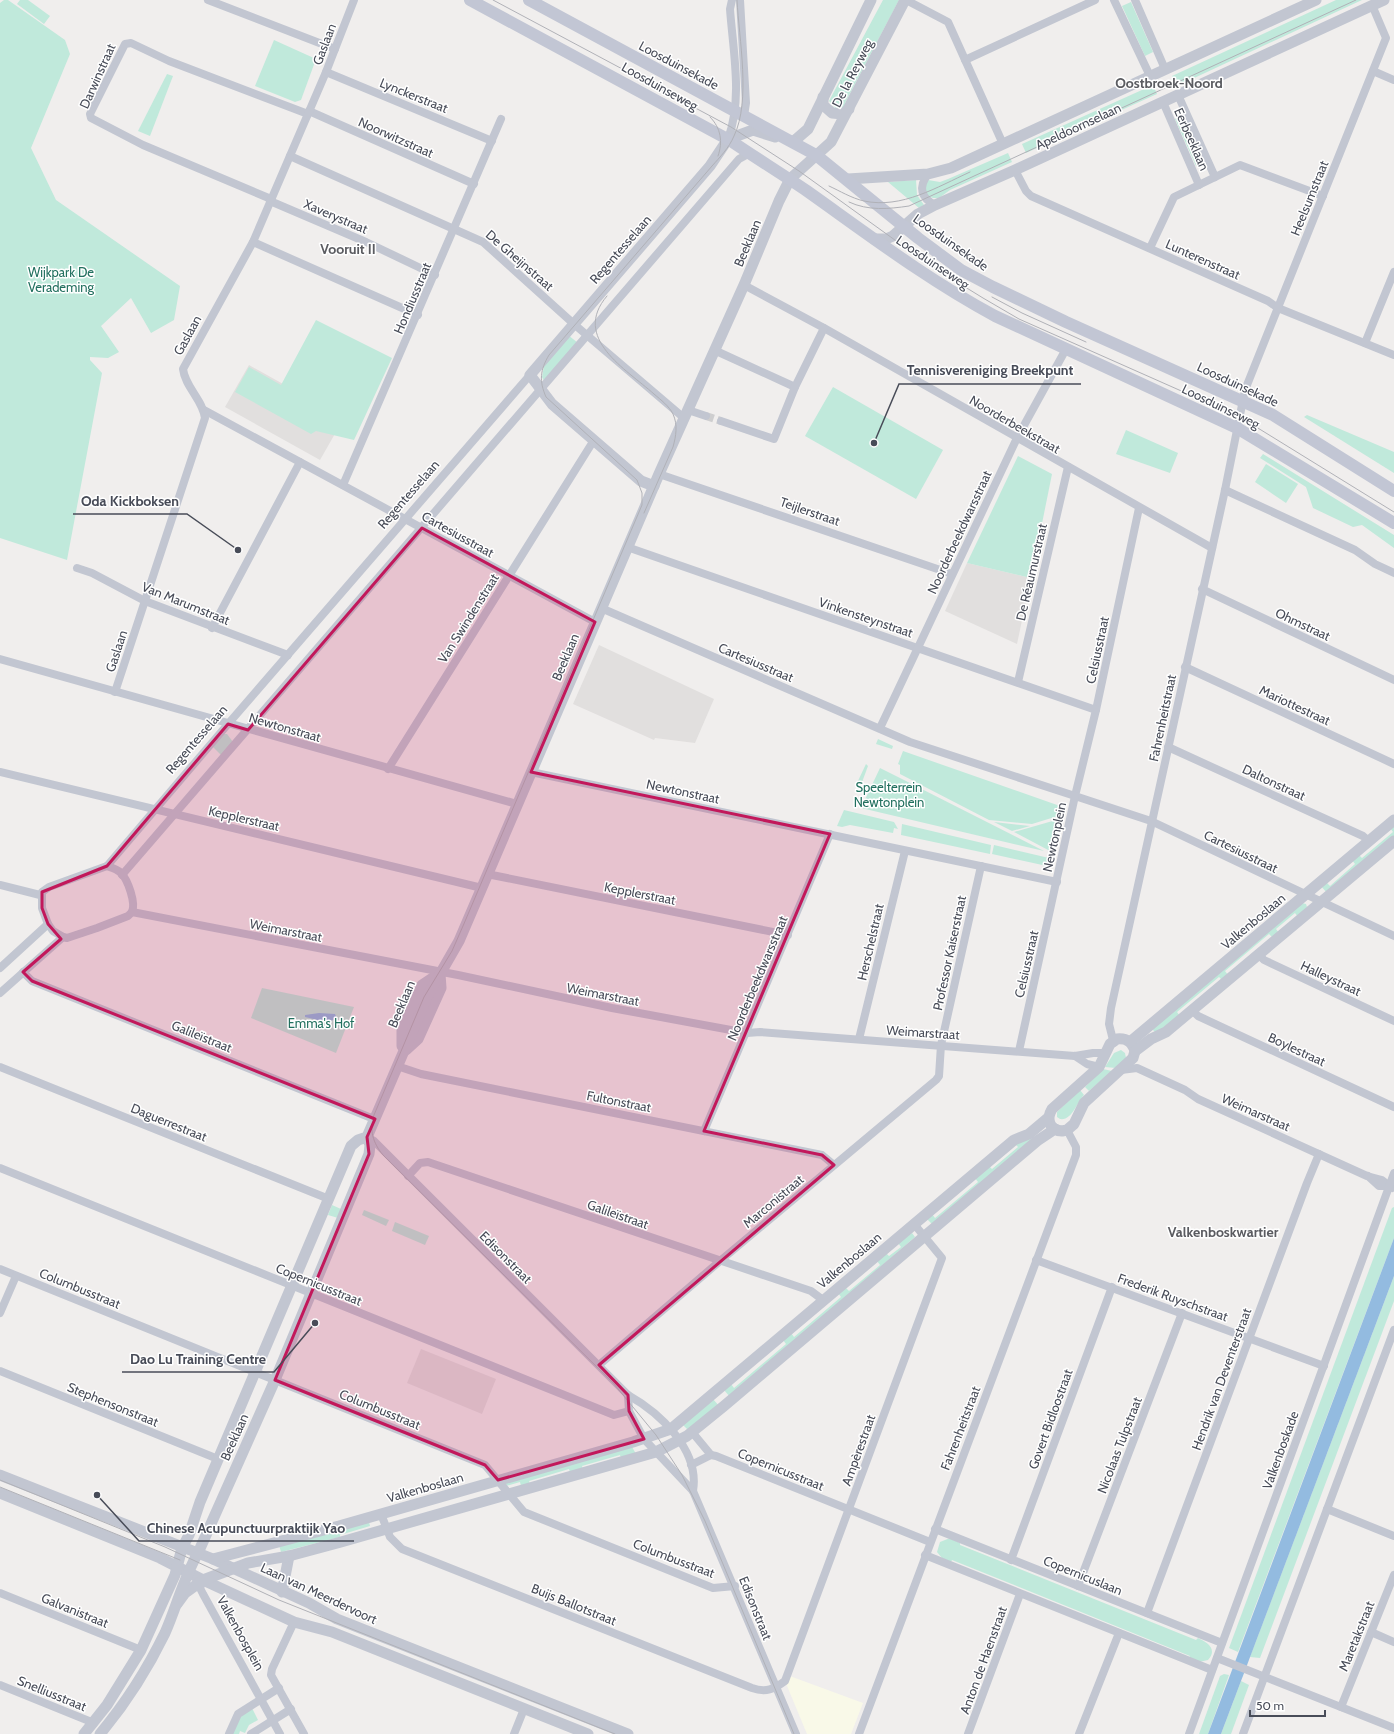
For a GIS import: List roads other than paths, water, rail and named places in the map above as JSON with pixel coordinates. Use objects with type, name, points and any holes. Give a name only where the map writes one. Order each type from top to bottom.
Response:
[{"type":"main road","name":"Loosduinseweg","points":[[470,0],[728,139],[748,154],[790,180],[958,297],[995,316],[1237,428],[1394,523]]},
{"type":"main road","name":"Loosduinsekade","points":[[529,0],[816,155],[961,270],[1066,322],[1273,415],[1394,491]]},
{"type":"street","points":[[208,0],[335,49]]},
{"type":"street","name":"Gaslaan","points":[[115,692],[205,418],[204,410],[186,379],[183,369],[252,242],[309,113],[354,0]]},
{"type":"street","points":[[732,0],[730,9],[736,98],[739,113]]},
{"type":"street","points":[[739,113],[746,103],[740,0]]},
{"type":"street","name":"De la Reyweg","points":[[789,140],[808,129],[871,0]]},
{"type":"street","points":[[906,0],[948,22],[1003,144]]},
{"type":"street","name":"De la Reyweg","points":[[816,155],[832,142],[906,0]]},
{"type":"street","points":[[965,60],[1095,0]]},
{"type":"street","points":[[1114,0],[1150,76]]},
{"type":"street","points":[[1135,0],[1165,69]]},
{"type":"street","name":"Apeldoornselaan","points":[[848,179],[928,174],[951,168],[1316,0]]},
{"type":"street","name":"Apeldoornselaan","points":[[874,239],[886,239],[893,236],[918,214],[935,205],[1016,170],[1384,0]]},
{"type":"street","name":"Heelsumstraat","points":[[1243,401],[1245,390],[1386,38],[1372,5]]},
{"type":"street","name":"Darwinstraat","points":[[271,200],[143,145],[91,118],[90,114],[125,44],[131,43],[169,61],[309,113]]},
{"type":"street","name":"Lynckerstraat","points":[[326,72],[492,140]]},
{"type":"street","points":[[1373,72],[1394,80]]},
{"type":"street","name":"Eerbeeklaan","points":[[1178,95],[1216,177]]},
{"type":"street","points":[[823,97],[823,105],[832,113],[843,114],[849,109]]},
{"type":"street","name":"Eerbeeklaan","points":[[1163,102],[1200,185]]},
{"type":"street","name":"Noorwitzstraat","points":[[309,113],[474,184]]},
{"type":"street","name":"Regentesselaan","points":[[107,866],[709,168],[728,139],[739,113]]},
{"type":"street","name":"Hondiusstraat","points":[[343,485],[418,315],[500,120]]},
{"type":"street","points":[[728,139],[753,130],[776,138],[789,140]]},
{"type":"street","points":[[122,875],[739,159],[748,154]]},
{"type":"street","name":"Beeklaan","points":[[84,1734],[94,1723],[122,1682],[141,1650],[183,1569],[198,1553],[311,1294],[369,1154],[370,1145],[367,1136],[402,1054],[402,1030],[422,985],[440,973],[459,941],[627,547],[790,180],[816,155]]},
{"type":"street","name":"De Gheijnstraat","points":[[290,156],[476,238],[490,248],[588,335],[686,414],[706,416]]},
{"type":"street","points":[[1150,248],[1174,197],[1240,165],[1323,196]]},
{"type":"street","name":"Lunterenstraat","points":[[1016,170],[1026,191],[1032,196],[1268,301],[1278,308],[1394,355]]},
{"type":"street","points":[[928,174],[922,183],[922,193],[929,202],[935,205]]},
{"type":"street","name":"Xaverystraat","points":[[271,200],[435,274]]},
{"type":"street","points":[[252,242],[418,315]]},
{"type":"street","points":[[1365,343],[1394,272]]},
{"type":"street","name":"Noorderbeekstraat","points":[[744,285],[824,328],[1139,508],[1212,548]]},
{"type":"street","points":[[721,421],[774,439],[794,387],[824,328]]},
{"type":"street","name":"Noorderbeekdwarsstraat","points":[[880,728],[1017,438],[1066,349]]},
{"type":"street","points":[[714,350],[794,387]]},
{"type":"street","points":[[530,375],[552,404],[641,481],[654,486]]},
{"type":"street","name":"Fahrenheitstraat","points":[[1113,1040],[1109,1019],[1151,821],[1225,490],[1243,401]]},
{"type":"street","name":"Cartesiusstraat","points":[[204,410],[406,518],[508,576],[595,622]]},
{"type":"street","name":"Van Swindenstraat","points":[[388,769],[594,440]]},
{"type":"street","points":[[212,628],[300,462]]},
{"type":"street","name":"De Réaumurstraat","points":[[1018,682],[1068,467]]},
{"type":"street","name":"Teijlerstraat","points":[[659,474],[952,574]]},
{"type":"street","points":[[1225,490],[1355,550],[1376,564],[1394,573]]},
{"type":"street","name":"Celsiusstraat","points":[[1075,796],[1096,710],[1139,508]]},
{"type":"street","name":"Vinkensteynstraat","points":[[627,547],[1096,710]]},
{"type":"street","name":"Van Marumstraat","points":[[76,568],[92,573],[145,601],[212,628],[288,655]]},
{"type":"street","name":"Ohmstraat","points":[[1202,589],[1394,680]]},
{"type":"street","name":"Cartesiusstraat","points":[[601,608],[880,728]]},
{"type":"street","name":"Newtonstraat","points":[[0,660],[517,804]]},
{"type":"street","name":"Mariottestraat","points":[[1185,667],[1394,764]]},
{"type":"street","name":"Newtonplein","points":[[830,834],[904,851],[1057,882],[1075,796],[910,742],[880,728]]},
{"type":"street","name":"Daltonstraat","points":[[1168,747],[1363,836],[1369,841]]},
{"type":"street","name":"Kepplerstraat","points":[[0,772],[482,888]]},
{"type":"street","name":"Newtonstraat","points":[[531,772],[830,834]]},
{"type":"street","name":"Cartesiusstraat","points":[[1075,796],[1151,821],[1394,936]]},
{"type":"street","name":"Valkenboslaan","points":[[1134,1055],[1305,895],[1394,820]]},
{"type":"street","name":"Noorderbeekdwarsstraat","points":[[704,1130],[747,1033],[830,834]]},
{"type":"street","points":[[1048,1118],[1051,1126],[1055,1129],[1062,1131],[1067,1130],[1074,1124],[1084,1103],[1121,1070],[1151,1039],[1166,1032],[1394,841]]},
{"type":"street","name":"Herschelstraat","points":[[859,1039],[904,851]]},
{"type":"street","points":[[107,866],[116,869],[122,875],[133,903],[132,912],[128,916],[67,938],[57,935],[48,924],[42,908],[40,895],[49,886],[107,866]]},
{"type":"street","name":"Professor Kaiserstraat","points":[[941,1045],[980,866]]},
{"type":"street","name":"Kepplerstraat","points":[[488,874],[788,935]]},
{"type":"street","name":"Celsiusstraat","points":[[1019,1051],[1057,882]]},
{"type":"street","points":[[0,885],[40,895]]},
{"type":"street","name":"Weimarstraat","points":[[132,912],[612,1008],[747,1033],[760,1032],[1075,1056],[1093,1053],[1106,1053]]},
{"type":"street","points":[[0,968],[48,924]]},
{"type":"street","points":[[0,993],[63,937]]},
{"type":"street","name":"Halleystraat","points":[[1259,955],[1264,960],[1394,1021]]},
{"type":"street","name":"Galileïstraat","points":[[23,972],[32,980],[374,1119]]},
{"type":"street","name":"Beeklaan","points":[[402,1054],[418,1039],[441,988],[440,973]]},
{"type":"street","name":"Boylestraat","points":[[1192,1010],[1198,1016],[1394,1108]]},
{"type":"street","points":[[1099,1067],[1113,1040],[1124,1039],[1134,1055]]},
{"type":"street","name":"Marconistraat","points":[[599,1365],[720,1261],[936,1080],[940,1068],[941,1045]]},
{"type":"street","name":"Weimarstraat","points":[[1134,1055],[1198,1099],[1367,1176],[1382,1180],[1392,1188]]},
{"type":"street","name":"Weimarstraat","points":[[1075,1056],[1087,1064],[1099,1067]]},
{"type":"street","name":"Fultonstraat","points":[[397,1066],[421,1074],[704,1130],[822,1156],[834,1165]]},
{"type":"street","name":"Daguerrestraat","points":[[0,1067],[329,1199]]},
{"type":"street","name":"Valkenboslaan","points":[[213,1559],[381,1514],[644,1439],[671,1429],[1014,1140],[1029,1134],[1048,1118],[1050,1112],[1056,1105],[1099,1067]]},
{"type":"street","points":[[177,1604],[185,1593],[203,1580],[248,1563],[289,1556],[510,1495],[656,1452],[679,1441],[692,1432],[925,1237],[1040,1138],[1055,1129]]},
{"type":"street","name":"Fahrenheitstraat","points":[[859,1734],[1076,1155],[1076,1147],[1067,1130]]},
{"type":"street","name":"Beeklaan","points":[[106,1732],[152,1657],[177,1604],[183,1569],[182,1548],[189,1535],[200,1502],[351,1146],[358,1140],[367,1136]]},
{"type":"street","name":"Edisonstraat","points":[[367,1136],[374,1141],[599,1365],[628,1396],[658,1415],[671,1429],[691,1465],[695,1482],[693,1491]]},
{"type":"street","name":"Hendrik van Deventerstraat","points":[[1147,1613],[1319,1154]]},
{"type":"street","name":"Galileïstraat","points":[[408,1176],[420,1163],[428,1162],[811,1291],[823,1300]]},
{"type":"street","name":"Copernicusstraat","points":[[0,1168],[311,1294],[614,1414],[630,1411]]},
{"type":"street","name":"Valkenboskade","points":[[1189,1734],[1324,1366],[1392,1188],[1394,1174]]},
{"type":"street","name":"Ampèrestraat","points":[[776,1688],[785,1681],[942,1258],[914,1224]]},
{"type":"street","name":"Frederik Ruyschstraat","points":[[1036,1260],[1324,1366]]},
{"type":"street","name":"Columbusstraat","points":[[0,1269],[485,1465],[524,1512],[713,1588],[735,1586]]},
{"type":"street","points":[[0,1313],[16,1276]]},
{"type":"street","name":"Govert Bidloostraat","points":[[1011,1560],[1112,1287]]},
{"type":"street","name":"Nicolaas Tulpstraat","points":[[1078,1586],[1182,1313]]},
{"type":"street","points":[[1243,1734],[1266,1677],[1394,1330]]},
{"type":"street","points":[[1386,1353],[1394,1356]]},
{"type":"street","name":"Stephensonstraat","points":[[0,1371],[218,1459]]},
{"type":"street","points":[[628,1396],[630,1411],[635,1424],[644,1439]]},
{"type":"street","points":[[691,1465],[711,1455],[692,1432]]},
{"type":"street","name":"Edisonstraat","points":[[644,1439],[693,1491],[735,1586],[796,1734]]},
{"type":"street","name":"Copernicusstraat","points":[[711,1455],[930,1542]]},
{"type":"street","name":"Laan van Meerdervoort","points":[[0,1475],[213,1559],[282,1592],[309,1603],[338,1619],[628,1734]]},
{"type":"street","points":[[0,1493],[160,1558],[203,1580],[294,1622],[332,1632],[588,1734]]},
{"type":"street","points":[[1327,1509],[1394,1536]]},
{"type":"street","name":"Buijs Ballotstraat","points":[[381,1514],[385,1529],[390,1537],[402,1548],[752,1688],[760,1690],[776,1688]]},
{"type":"street","name":"Copernicuslaan","points":[[935,1529],[1222,1644]]},
{"type":"street","points":[[926,1555],[1212,1670]]},
{"type":"street","points":[[282,1592],[289,1556]]},
{"type":"street","name":"Maretakstraat","points":[[1341,1707],[1394,1574]]},
{"type":"street","name":"Valkenbosplein","points":[[203,1580],[200,1588],[260,1700],[280,1734]]},
{"type":"street","name":"Galvanistraat","points":[[0,1593],[141,1650]]},
{"type":"street","name":"Anton de Haenstraat","points":[[968,1734],[1020,1594]]},
{"type":"street","name":"Valkenbosplein","points":[[294,1622],[272,1669],[271,1675],[304,1734]]},
{"type":"street","points":[[1371,1632],[1394,1642]]},
{"type":"street","points":[[1079,1734],[1118,1633]]},
{"type":"street","points":[[1217,1658],[1394,1728]]},
{"type":"street","name":"Snelliusstraat","points":[[0,1685],[94,1723]]},
{"type":"street","points":[[229,1734],[238,1714],[279,1688]]},
{"type":"street","points":[[514,1734],[524,1708]]},
{"type":"street","points":[[251,1734],[291,1709]]},
{"type":"water","points":[[319,1013],[335,1014],[337,1019],[326,1022],[305,1017],[305,1015]]},
{"type":"water","points":[[1394,1238],[1394,1276],[1221,1734],[1208,1734]]},
{"type":"tunnel","points":[[706,416],[721,421]]},
{"type":"tram line","points":[[493,0],[731,127],[799,171],[931,266],[1019,319],[1240,417],[1394,512]]},
{"type":"tram line","points":[[737,0],[743,70],[743,88],[739,122],[732,140],[721,156],[549,355],[542,371],[542,386],[546,397],[637,480],[642,493],[642,505],[452,951],[424,997],[374,1115],[372,1131],[374,1141],[383,1155],[614,1384],[656,1435],[682,1475],[705,1521],[794,1734]]},
{"type":"tram line","points":[[849,202],[871,208],[909,206],[1356,0]]},
{"type":"tram line","points":[[710,117],[719,130],[721,140],[718,156]]},
{"type":"tram line","points":[[829,186],[859,200],[878,203],[892,202],[919,195],[970,172]]},
{"type":"tram line","points":[[607,296],[598,311],[595,326],[599,339],[606,351],[617,363],[667,406],[673,414],[676,422],[676,435],[673,447],[644,513]]},
{"type":"tram line","points":[[992,297],[1022,313],[1086,342]]},
{"type":"tram line","points":[[0,1480],[165,1547],[279,1600],[615,1734]]},
{"type":"tram line","points":[[0,1487],[180,1560]]},
{"type":"place","name":"Tennisvereniging Breekpunt","points":[[874,443]]},
{"type":"place","name":"Oda Kickboksen","points":[[238,550]]},
{"type":"place","name":"Dao Lu Training Centre","points":[[315,1323]]},
{"type":"place","name":"Chinese Acupunctuurpraktijk Yao","points":[[97,1495]]},
{"type":"district","name":"Oostbroek-Noord","points":[[1169,83]]},
{"type":"district","name":"Vooruit II","points":[[348,249]]},
{"type":"district","name":"Valkenboskwartier","points":[[1223,1232]]},
{"type":"park label","name":"Wijkpark De Verademing","points":[[61,280]]},
{"type":"park label","name":"Speelterrein Newtonplein","points":[[889,794]]},
{"type":"park label","name":"Emma's Hof","points":[[321,1023]]}]
